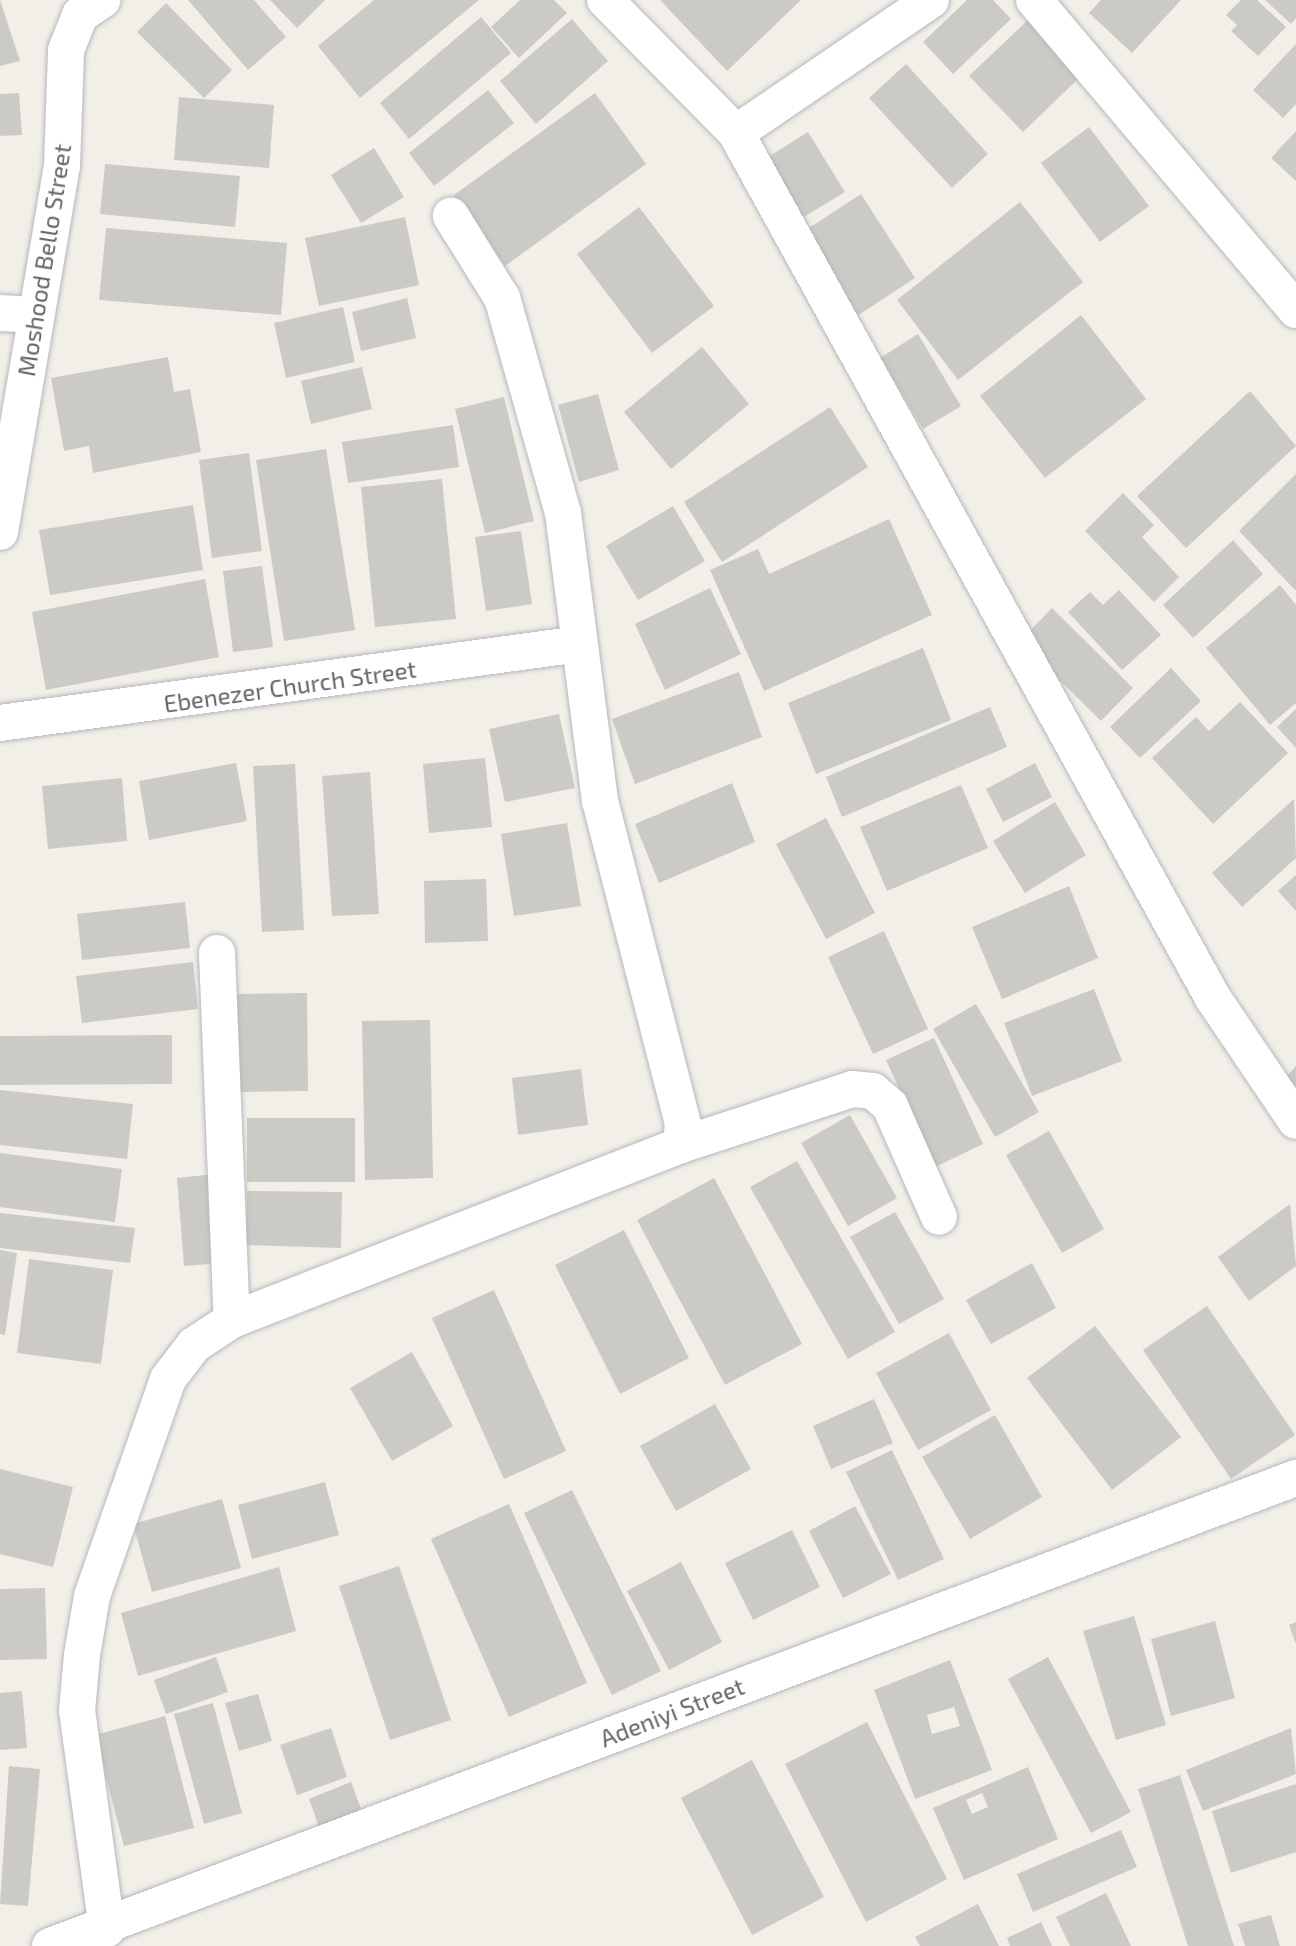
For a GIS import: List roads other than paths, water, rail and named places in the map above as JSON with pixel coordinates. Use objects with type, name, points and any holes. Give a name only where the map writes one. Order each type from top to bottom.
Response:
[{"type":"street","name":"Moshood Bello Street","points":[[0,532],[62,166],[66,50],[80,15],[102,0]]},
{"type":"street","points":[[605,0],[736,133],[1213,998],[1296,1121]]},
{"type":"street","points":[[736,133],[931,0]]},
{"type":"street","points":[[1034,0],[1296,310]]},
{"type":"street","points":[[451,216],[502,298],[524,359],[563,513],[600,801],[683,1124],[681,1145]]},
{"type":"street","points":[[0,313],[36,315]]},
{"type":"street","name":"Ebenezer Church Street","points":[[0,723],[580,644]]},
{"type":"street","points":[[217,953],[232,1320]]},
{"type":"street","points":[[107,1929],[77,1711],[92,1596],[168,1379],[194,1345],[232,1320],[681,1145],[852,1089],[873,1091],[890,1106],[939,1217]]},
{"type":"street","name":"Adeniyi Street","points":[[50,1946],[107,1929],[1296,1478]]}]
